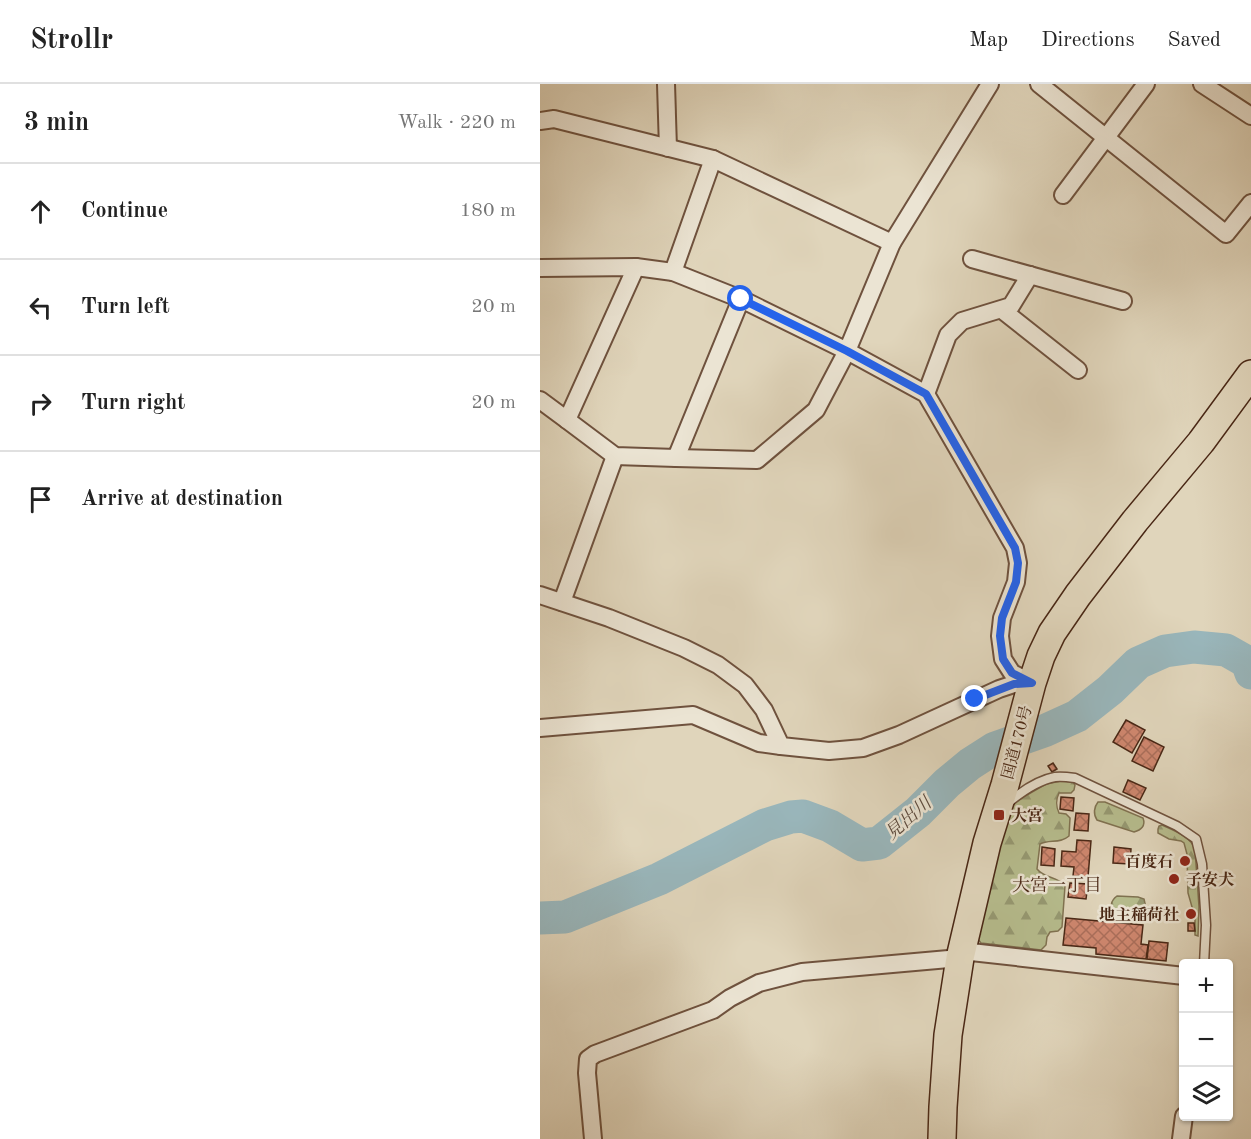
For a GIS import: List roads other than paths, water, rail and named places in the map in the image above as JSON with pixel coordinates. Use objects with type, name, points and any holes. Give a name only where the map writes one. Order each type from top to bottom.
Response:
[{"type":"highway","name":"国道170号","points":[[942,1139],[948,1035],[961,954],[996,813],[1041,656],[1052,633],[1078,596],[1141,513],[1201,442],[1251,374]]},
{"type":"street","points":[[666,84],[668,148]]},
{"type":"street","points":[[540,400],[615,456],[757,460],[816,410],[847,351],[892,243],[990,84]]},
{"type":"street","points":[[1040,84],[1226,234],[1251,203]]},
{"type":"street","points":[[1063,195],[1146,84]]},
{"type":"street","points":[[1202,84],[1251,116]]},
{"type":"street","points":[[540,121],[554,119],[713,159],[892,243]]},
{"type":"street","points":[[673,272],[713,159]]},
{"type":"street","points":[[972,259],[1123,301]]},
{"type":"street","points":[[567,420],[636,267]]},
{"type":"street","points":[[540,268],[636,267],[673,272],[741,299],[847,351],[926,394],[1015,548],[1018,563],[1016,582],[1002,618],[1000,636],[1003,659],[1012,673],[1030,691]]},
{"type":"street","points":[[926,394],[948,335],[962,321],[1011,306],[1030,275]]},
{"type":"street","points":[[676,458],[741,299]]},
{"type":"street","points":[[1002,310],[1077,370]]},
{"type":"street","points":[[561,602],[615,456]]},
{"type":"street","points":[[540,595],[609,618],[718,664],[745,685],[764,710],[781,746]]},
{"type":"street","points":[[540,728],[693,715],[759,743],[829,751],[863,748],[899,735],[999,688],[1014,684],[1030,691]]},
{"type":"street","points":[[593,1139],[587,1072],[588,1059],[609,1048],[712,1010],[759,983],[802,972],[961,954],[1179,976]]},
{"type":"street","points":[[1181,1139],[1183,1121]]},
{"type":"lane","points":[[996,813],[1011,800],[1048,779],[1075,778],[1177,826],[1196,839],[1203,864],[1206,925],[1204,959]]},
{"type":"waterway","name":"見出川","points":[[540,918],[565,917],[659,879],[765,825],[791,817],[803,816],[830,826],[862,845],[879,843],[918,812],[970,764],[995,748],[1044,731],[1077,716],[1110,690],[1138,663],[1165,651],[1194,647],[1226,650],[1247,662],[1251,673]]},
{"type":"place","name":"大宮","points":[[999,815]]},
{"type":"place","name":"百度石","points":[[1185,861]]},
{"type":"place","name":"子安犬","points":[[1174,879]]},
{"type":"place","name":"地主稲荷社","points":[[1191,914]]},
{"type":"district","name":"大宮一丁目","points":[[1057,885]]}]
